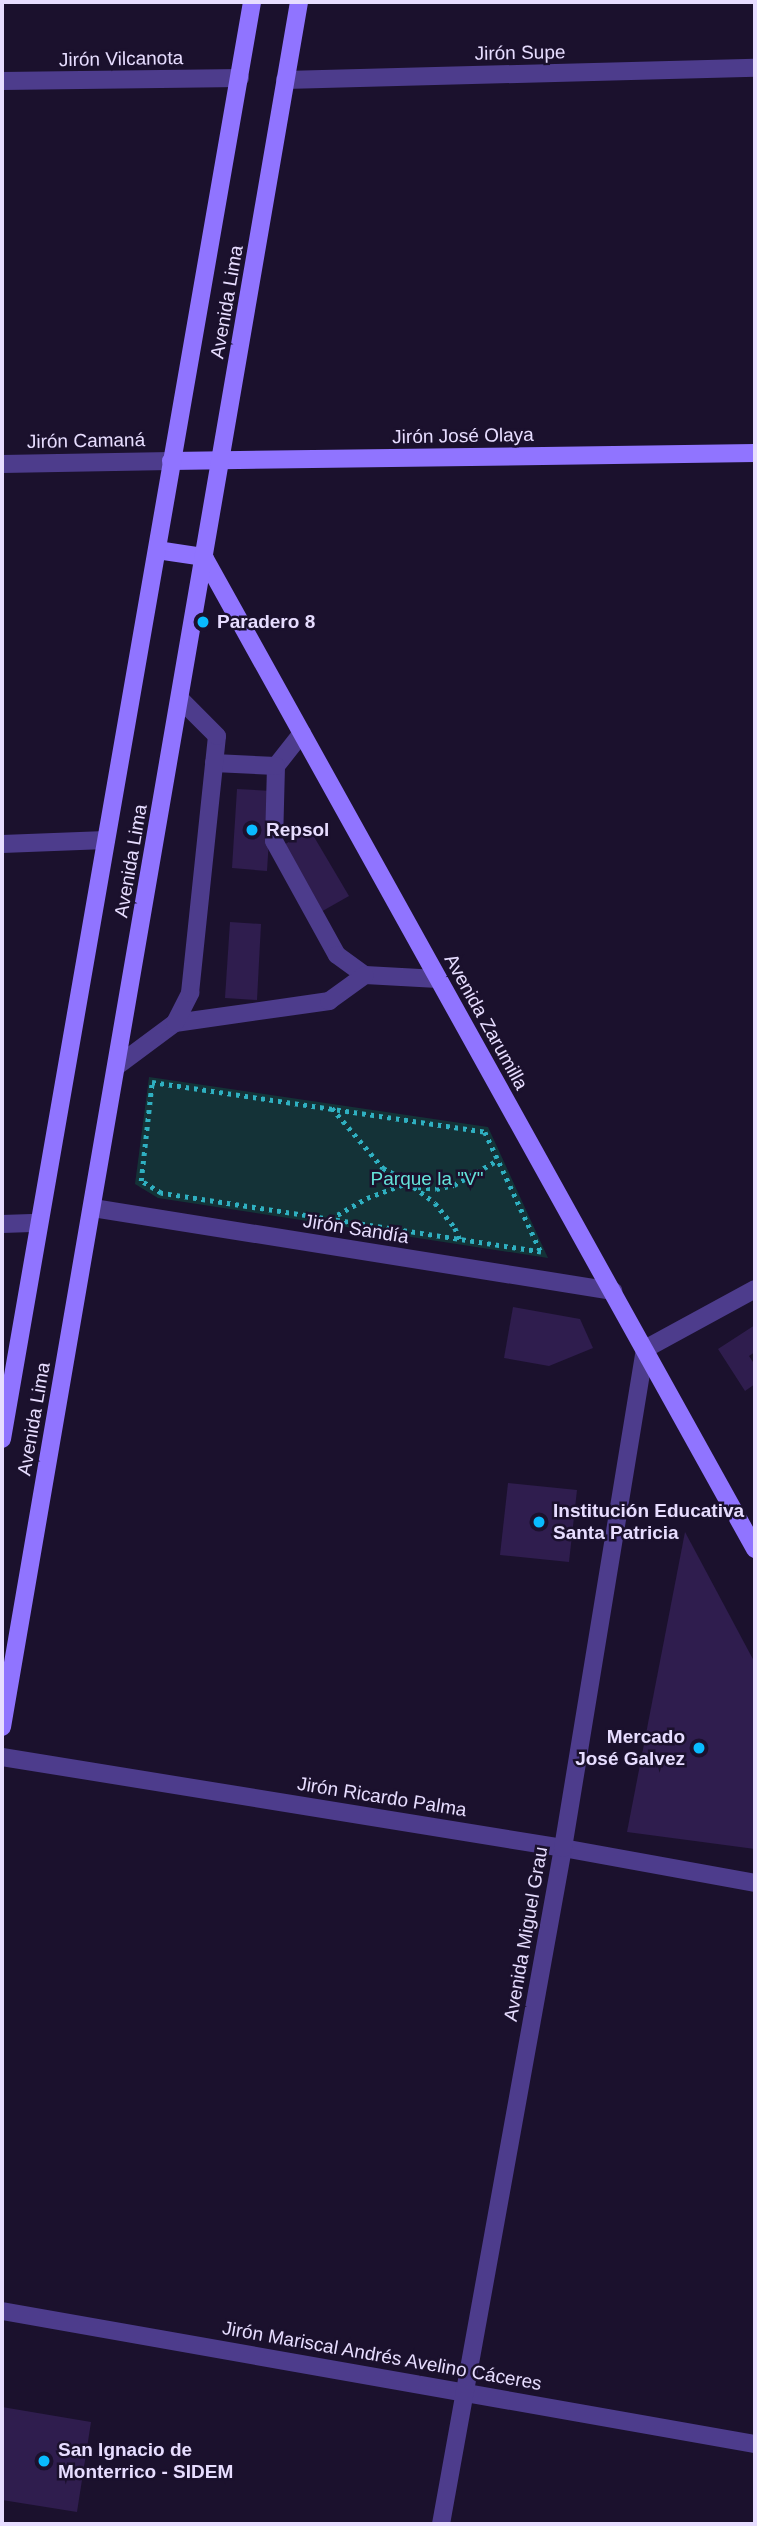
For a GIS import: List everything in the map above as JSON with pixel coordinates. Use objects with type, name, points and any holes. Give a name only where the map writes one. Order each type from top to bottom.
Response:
[{"type":"main road","name":"Avenida Lima","points":[[2,1439],[253,2]]},
{"type":"main road","name":"Avenida Lima","points":[[2,1727],[299,2]]},
{"type":"main road","name":"Jirón José Olaya","points":[[171,461],[755,453]]},
{"type":"main road","points":[[157,550],[204,557]]},
{"type":"main road","name":"Avenida Zarumilla","points":[[204,557],[755,1549]]},
{"type":"street","name":"Jirón Supe","points":[[285,80],[755,68]]},
{"type":"street","name":"Jirón Vilcanota","points":[[2,81],[240,78]]},
{"type":"street","name":"Jirón Camaná","points":[[2,464],[171,461]]},
{"type":"street","points":[[117,1066],[175,1023],[190,993],[217,736],[180,699]]},
{"type":"street","points":[[302,733],[276,766],[274,841],[337,955],[365,975],[438,979]]},
{"type":"street","points":[[214,763],[276,766]]},
{"type":"street","points":[[2,844],[106,841]]},
{"type":"street","points":[[175,1023],[329,1001],[365,975]]},
{"type":"street","name":"Jirón Sandía","points":[[93,1208],[613,1291]]},
{"type":"street","points":[[2,1224],[39,1223]]},
{"type":"street","points":[[645,1349],[755,1289]]},
{"type":"street","name":"Avenida Miguel Grau","points":[[440,2524],[564,1848],[645,1349]]},
{"type":"street","name":"Jirón Ricardo Palma","points":[[2,1757],[564,1848],[755,1883]]},
{"type":"street","name":"Jirón Mariscal Andrés Avelino Cáceres","points":[[2,2311],[755,2444]]},
{"type":"path","points":[[152,1082],[331,1108],[485,1132],[541,1252],[161,1194],[141,1181],[152,1082]]},
{"type":"path","points":[[331,1108],[383,1168],[435,1203],[455,1228],[460,1240]]},
{"type":"path","points":[[329,1220],[367,1198],[408,1183],[436,1189],[454,1185],[498,1160]]},
{"type":"green space","name":"Parque la \"V\"","points":[[149,1077],[488,1127],[548,1258],[158,1198],[135,1184]]},
{"type":"building","name":"Repsol","points":[[237,789],[272,791],[267,871],[232,868]]},
{"type":"building","name":"Repsol","points":[[310,830],[349,896],[319,913],[280,847]]},
{"type":"building","points":[[230,922],[261,924],[257,1000],[225,998]]},
{"type":"building","points":[[513,1307],[580,1319],[593,1348],[549,1366],[504,1358]]},
{"type":"building","points":[[755,1325],[755,1352],[749,1356],[755,1365],[755,1384],[745,1391],[718,1349]]},
{"type":"building","name":"Institución Educativa Santa Patricia","points":[[508,1483],[577,1490],[569,1562],[500,1555]]},
{"type":"building","name":"Mercado José Galvez","points":[[685,1532],[755,1663],[755,1849],[627,1832]]},
{"type":"building","name":"San Ignacio de Monterrico - SIDEM","points":[[2,2407],[91,2422],[77,2512],[2,2500]]},
{"type":"place","name":"Paradero 8","points":[[203,622]]},
{"type":"place","name":"Repsol","points":[[252,830]]},
{"type":"place","name":"Institución Educativa Santa Patricia","points":[[539,1522]]},
{"type":"place","name":"Mercado José Galvez","points":[[699,1748]]},
{"type":"place","name":"San Ignacio de Monterrico - SIDEM","points":[[44,2461]]}]
